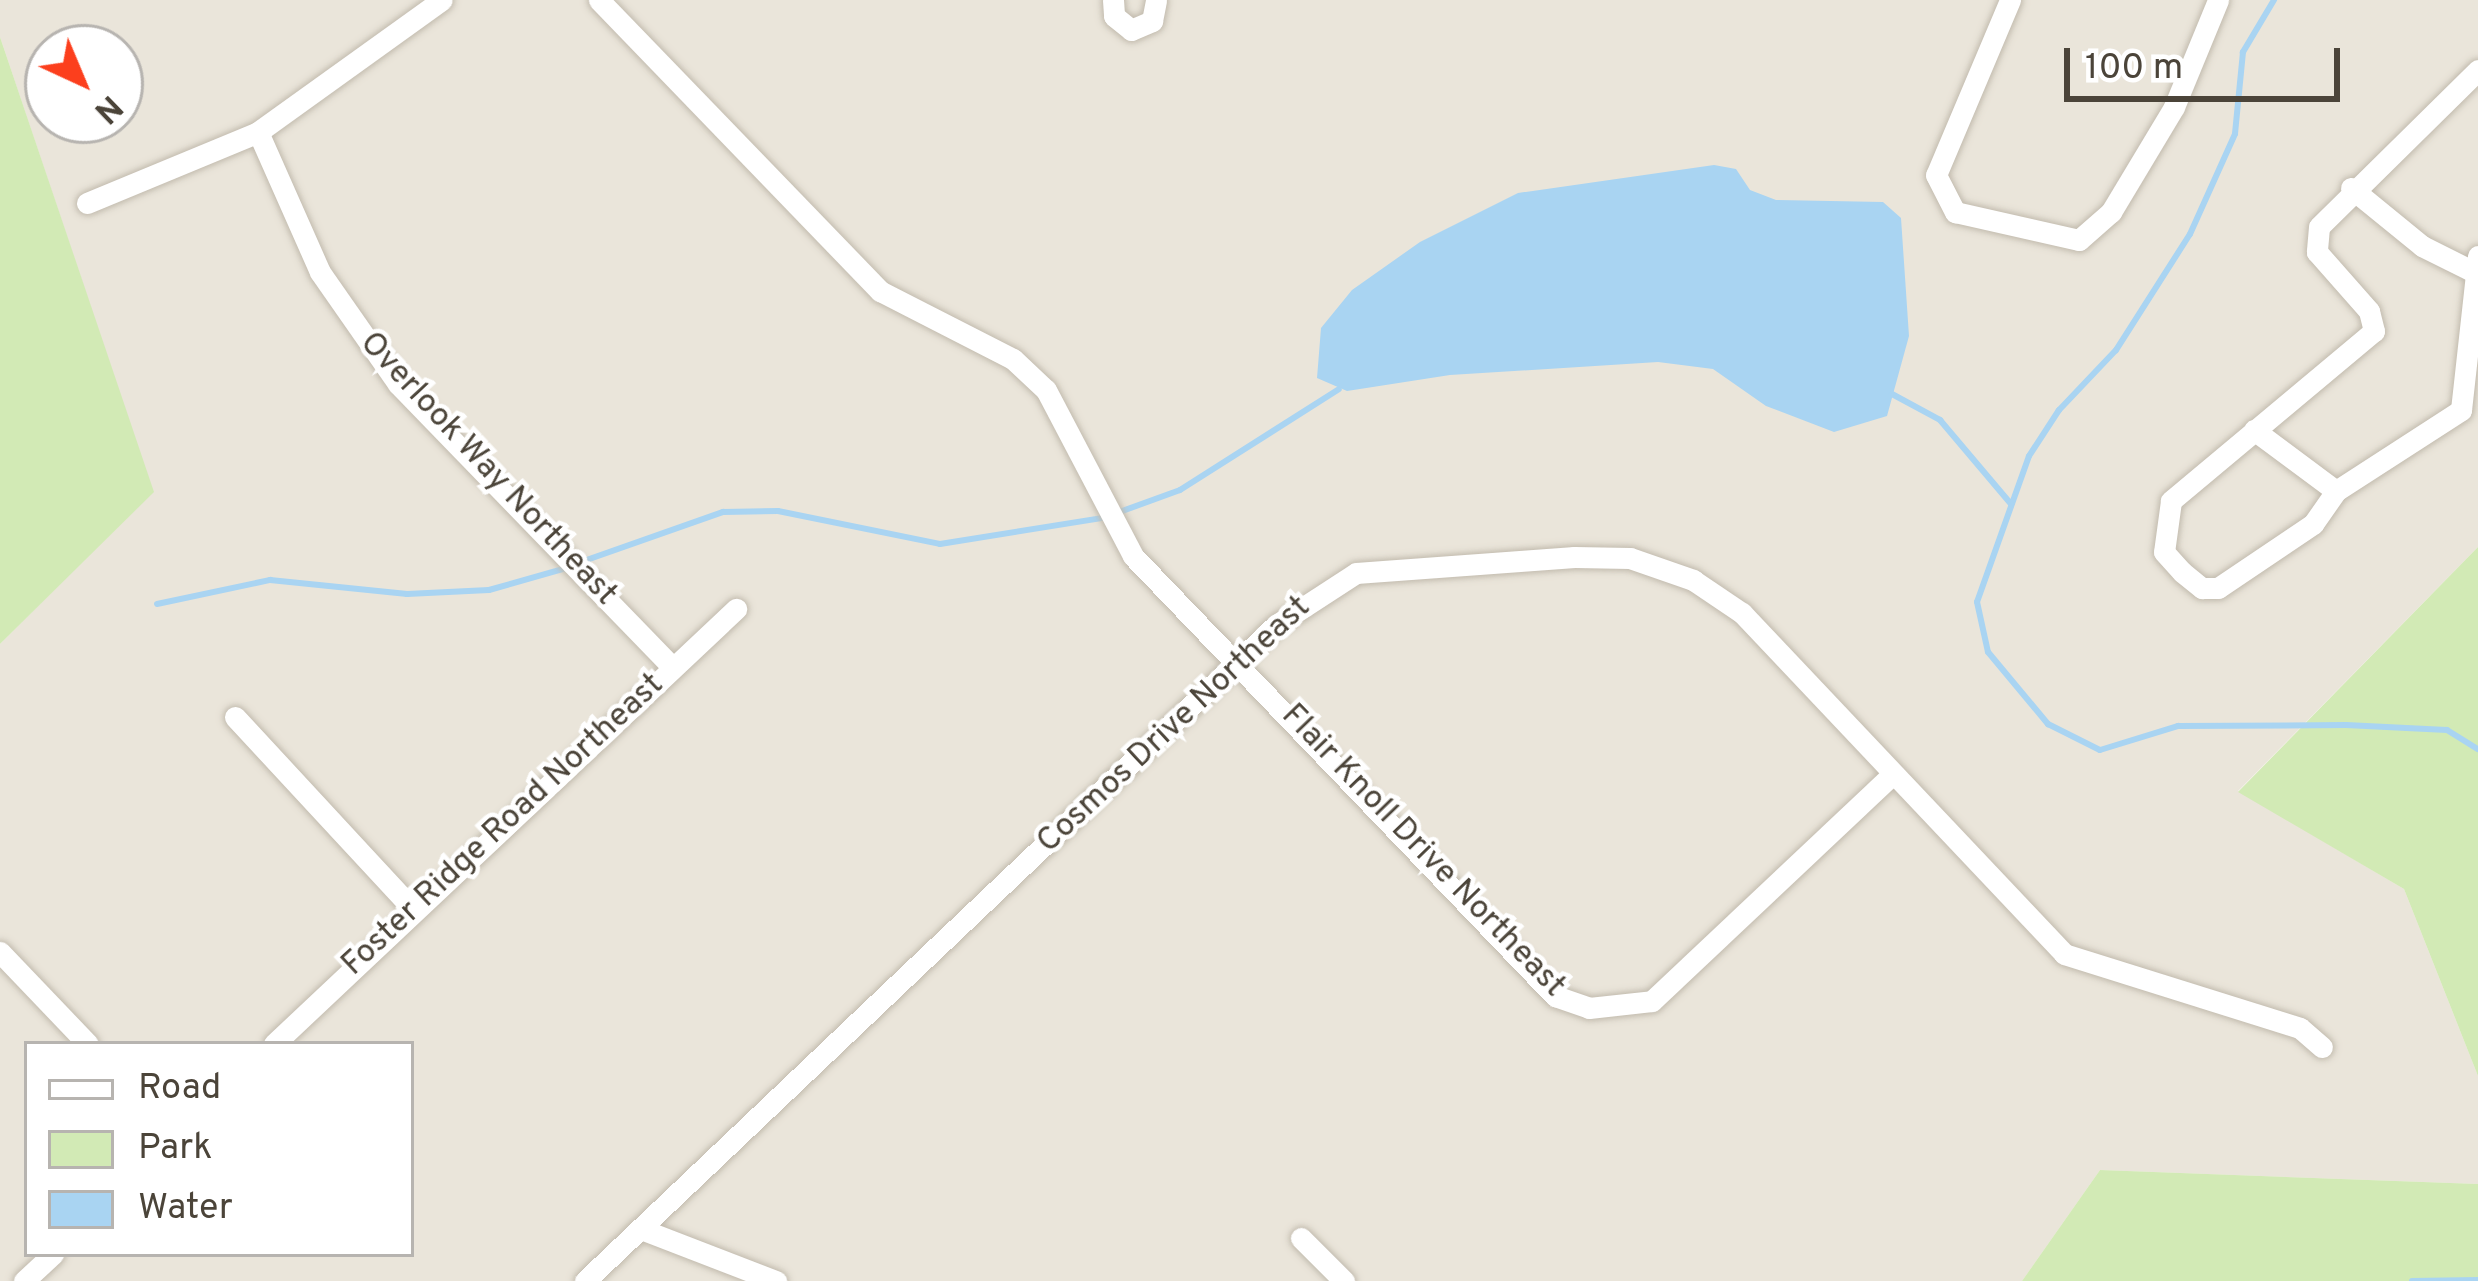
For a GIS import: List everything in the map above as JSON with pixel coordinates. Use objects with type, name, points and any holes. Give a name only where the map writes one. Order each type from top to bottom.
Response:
[{"type":"street","points":[[87,203],[258,132],[442,0]]},
{"type":"street","name":"Flair Knoll Drive Northeast","points":[[599,0],[880,291],[1013,359],[1046,390],[1133,556],[1555,996],[1589,1008],[1652,1001],[1892,775]]},
{"type":"street","points":[[1101,0],[1113,0],[1118,22],[1131,30],[1152,21],[1156,0]]},
{"type":"street","points":[[2010,0],[1936,175],[1954,212],[2079,240],[2111,212],[2174,107],[2218,0]]},
{"type":"street","points":[[2351,188],[2422,246],[2476,264],[2461,410],[2336,491],[2313,524],[2218,588],[2202,588],[2164,552],[2163,519],[2170,501],[2374,332],[2369,311],[2317,252],[2319,227],[2351,188],[2478,70]]},
{"type":"street","name":"Overlook Way Northeast","points":[[258,132],[320,272],[398,384],[672,667]]},
{"type":"street","points":[[2254,430],[2336,491]]},
{"type":"street","name":"Cosmos Drive Northeast","points":[[585,1281],[1302,603],[1356,573],[1630,558],[1693,580],[1742,613],[2064,954],[2300,1028],[2322,1047]]},
{"type":"street","name":"Foster Ridge Road Northeast","points":[[277,1041],[736,609]]},
{"type":"street","points":[[235,717],[414,910]]},
{"type":"street","points":[[0,952],[85,1041]]},
{"type":"street","points":[[640,1229],[776,1281]]},
{"type":"street","points":[[1301,1238],[1344,1281]]},
{"type":"street","points":[[24,1281],[50,1257]]},
{"type":"shaded area","points":[[0,0],[2478,0],[2478,547],[2238,791],[2404,889],[2478,1076],[2478,1184],[2100,1170],[2022,1281],[0,1281],[0,644],[153,492],[36,144],[144,144],[144,24],[24,24],[24,108],[0,37]]},
{"type":"green space","points":[[0,37],[24,108],[24,144],[36,144],[154,492],[0,644]]},
{"type":"green space","points":[[2478,547],[2478,1076],[2404,889],[2238,792]]},
{"type":"green space","points":[[2100,1170],[2478,1184],[2478,1281],[2022,1281]]},
{"type":"water","points":[[1714,165],[1736,169],[1750,190],[1776,200],[1883,202],[1901,218],[1909,336],[1887,416],[1834,432],[1766,406],[1713,369],[1658,362],[1450,375],[1347,391],[1317,378],[1321,328],[1352,290],[1420,242],[1518,193]]},
{"type":"waterway","points":[[2274,0],[2243,52],[2235,134],[2190,234],[2116,350],[2059,410],[2029,456],[1977,602],[1988,652],[2048,724],[2100,750],[2178,726],[2346,725],[2447,730],[2478,749]]},
{"type":"waterway","points":[[578,563],[723,512],[778,511],[940,544],[1103,518],[1180,490],[1339,389]]},
{"type":"waterway","points":[[1892,394],[1940,420],[2011,504]]},
{"type":"waterway","points":[[157,604],[270,580],[407,594],[489,590],[566,568]]},
{"type":"waterway","points":[[2412,1281],[2478,1280]]}]
